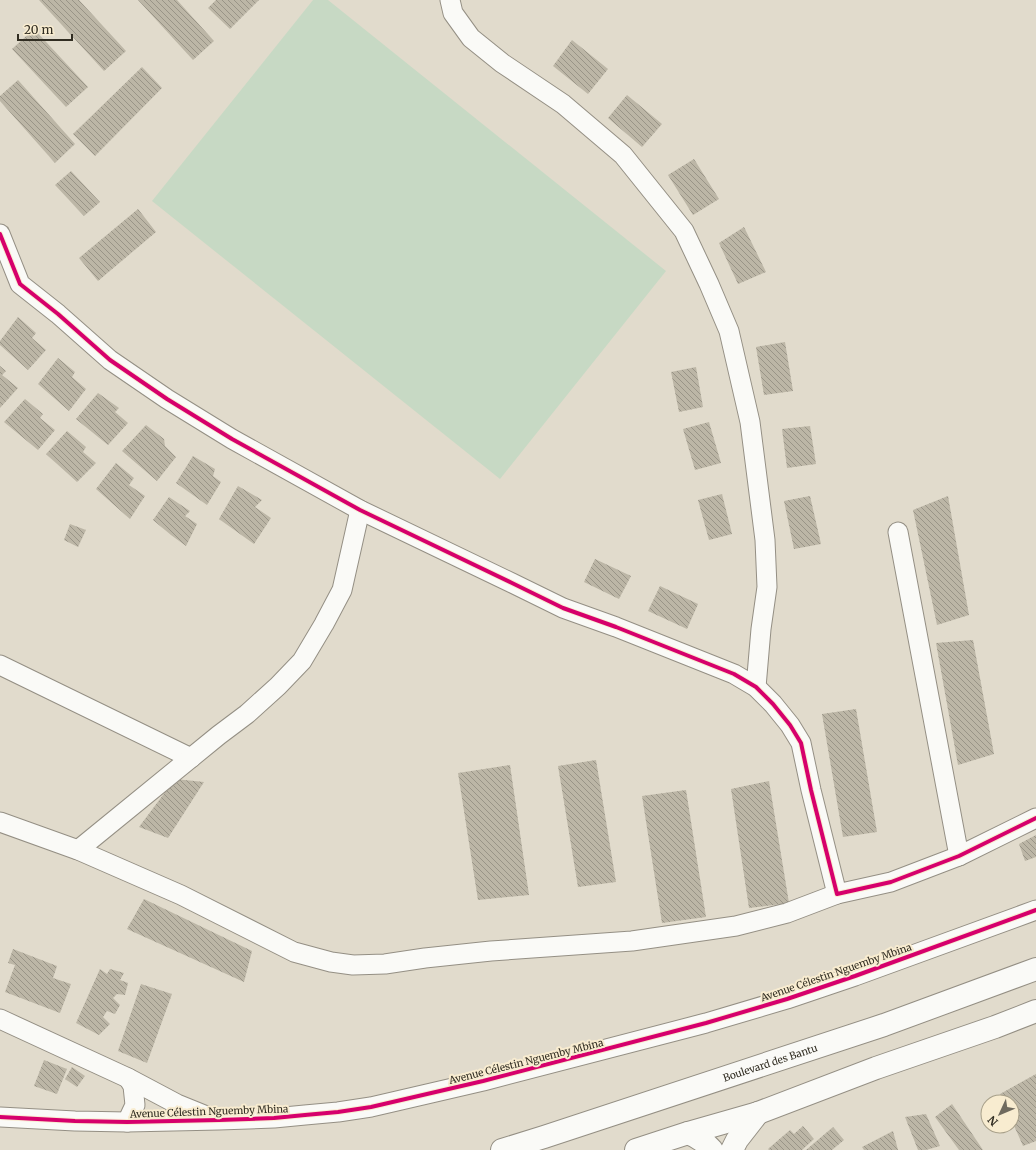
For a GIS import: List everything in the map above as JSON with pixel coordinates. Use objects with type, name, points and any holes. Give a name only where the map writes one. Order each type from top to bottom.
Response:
[{"type":"highway","name":"Boulevard des Bantu","points":[[502,1150],[884,1025],[1036,970]]},
{"type":"highway","points":[[636,1150],[758,1113],[876,1068],[995,1027],[1036,1011]]},
{"type":"highway","points":[[732,1150],[758,1113]]},
{"type":"highway","points":[[688,1133],[706,1142],[712,1150]]},
{"type":"street","points":[[450,0],[453,13],[471,38],[502,63],[563,104],[622,156],[684,231],[729,331],[750,422],[765,540],[767,587],[761,628],[756,687]]},
{"type":"street","points":[[0,234],[20,284]]},
{"type":"street","points":[[0,268],[58,314],[110,360],[167,399],[232,439],[360,510],[562,608],[616,627],[726,671],[756,687],[773,704],[802,743],[811,790],[837,894]]},
{"type":"street","points":[[78,850],[218,735],[247,714],[278,686],[302,661],[342,590],[360,510]]},
{"type":"street","points":[[898,532],[959,856]]},
{"type":"street","points":[[0,665],[191,758]]},
{"type":"street","points":[[0,822],[78,850],[181,895],[294,952],[331,962],[353,965],[385,964],[491,951],[632,941],[736,926],[787,913],[837,894],[891,882],[959,856],[1036,818]]},
{"type":"street","name":"Avenue Célestin Nguemby Mbina","points":[[0,1117],[68,1121],[127,1122],[274,1118],[338,1112],[397,1102],[706,1023],[787,999],[855,976],[1036,910]]},
{"type":"street","points":[[0,1019],[128,1078],[177,1104],[219,1120]]},
{"type":"street","points":[[127,1122],[135,1105],[133,1086],[128,1078]]},
{"type":"green space","points":[[313,0],[328,0],[666,271],[500,479],[152,201]]},
{"type":"building","points":[[39,0],[79,0],[126,51],[104,71]]},
{"type":"building","points":[[138,0],[177,0],[214,41],[193,60]]},
{"type":"building","points":[[216,0],[259,0],[230,29],[208,8]]},
{"type":"building","points":[[34,29],[88,87],[66,107],[12,49]]},
{"type":"building","points":[[572,40],[608,69],[588,94],[553,66]]},
{"type":"building","points":[[142,67],[162,88],[95,156],[73,134]]},
{"type":"building","points":[[18,80],[75,144],[55,163],[0,101],[0,96]]},
{"type":"building","points":[[627,95],[662,124],[642,147],[608,118]]},
{"type":"building","points":[[694,159],[719,199],[693,215],[668,175]]},
{"type":"building","points":[[71,171],[100,202],[84,216],[55,185]]},
{"type":"building","points":[[138,209],[156,232],[98,281],[79,258]]},
{"type":"building","points":[[744,227],[766,272],[738,284],[719,243]]},
{"type":"building","points":[[18,317],[36,333],[32,338],[46,350],[28,370],[0,345],[0,341]]},
{"type":"building","points":[[785,342],[793,391],[764,395],[756,347]]},
{"type":"building","points":[[58,358],[75,372],[72,377],[86,389],[69,411],[38,384]]},
{"type":"building","points":[[0,366],[6,371],[2,375],[18,388],[0,408]]},
{"type":"building","points":[[696,367],[703,407],[679,412],[671,372]]},
{"type":"building","points":[[98,393],[119,408],[115,412],[128,423],[108,445],[76,419]]},
{"type":"building","points":[[25,399],[43,414],[40,418],[55,430],[38,450],[4,422]]},
{"type":"building","points":[[709,422],[721,463],[695,470],[683,429]]},
{"type":"building","points":[[146,425],[164,439],[165,446],[176,457],[157,481],[122,451]]},
{"type":"building","points":[[810,426],[816,464],[787,468],[782,429]]},
{"type":"building","points":[[67,431],[86,447],[83,452],[96,463],[77,482],[46,454]]},
{"type":"building","points":[[193,456],[215,469],[213,476],[221,482],[207,505],[176,483]]},
{"type":"building","points":[[116,463],[134,478],[129,485],[145,496],[130,519],[96,489]]},
{"type":"building","points":[[238,486],[262,500],[255,507],[271,518],[254,544],[219,519]]},
{"type":"building","points":[[722,494],[732,534],[709,540],[698,500]]},
{"type":"building","points":[[810,496],[821,544],[794,549],[784,501]]},
{"type":"building","points":[[948,496],[969,615],[937,625],[913,510]]},
{"type":"building","points":[[169,497],[190,511],[185,516],[197,524],[186,546],[153,520]]},
{"type":"building","points":[[70,524],[86,530],[78,547],[64,540]]},
{"type":"building","points":[[595,559],[631,576],[619,599],[584,582]]},
{"type":"building","points":[[660,586],[698,604],[687,629],[648,611]]},
{"type":"building","points":[[973,640],[994,754],[958,765],[936,643]]},
{"type":"building","points":[[856,709],[877,832],[843,837],[822,714]]},
{"type":"building","points":[[596,760],[616,882],[578,887],[558,766]]},
{"type":"building","points":[[510,765],[529,895],[478,900],[458,773]]},
{"type":"building","points":[[175,779],[204,782],[168,838],[139,827]]},
{"type":"building","points":[[769,781],[789,903],[749,908],[731,789]]},
{"type":"building","points":[[686,790],[706,917],[662,923],[642,796]]},
{"type":"building","points":[[1036,835],[1036,857],[1025,861],[1019,844]]},
{"type":"building","points":[[144,899],[252,951],[244,982],[127,929]]},
{"type":"building","points":[[13,949],[57,966],[53,978],[71,984],[60,1013],[5,992],[15,965],[8,963]]},
{"type":"building","points":[[100,969],[107,974],[110,969],[124,973],[120,980],[128,983],[125,995],[117,994],[113,998],[120,1005],[115,1014],[107,1011],[103,1017],[110,1024],[99,1035],[76,1023]]},
{"type":"building","points":[[141,984],[172,994],[147,1063],[118,1051]]},
{"type":"building","points":[[44,1060],[67,1069],[57,1094],[34,1086]]},
{"type":"building","points":[[72,1067],[85,1076],[77,1087],[65,1079]]},
{"type":"building","points":[[1036,1074],[1036,1141],[1023,1146],[1018,1134],[1020,1134],[1020,1094],[1000,1094]]},
{"type":"building","points":[[952,1104],[983,1150],[959,1150],[935,1117]]},
{"type":"building","points":[[926,1114],[940,1146],[926,1150],[918,1150],[905,1117]]},
{"type":"building","points":[[803,1126],[814,1139],[802,1150],[768,1149],[790,1130],[794,1134]]},
{"type":"building","points":[[833,1127],[844,1140],[832,1150],[806,1150]]},
{"type":"building","points":[[893,1131],[898,1150],[864,1150],[862,1147]]},
{"type":"cycle path","points":[[0,234],[20,284],[58,314],[110,360],[167,399],[232,439],[360,510],[563,608],[616,627],[734,674],[756,687],[773,704],[790,725],[801,743],[837,894],[891,882],[959,856],[1036,818]]},
{"type":"cycle path","points":[[0,1117],[127,1122],[219,1120],[274,1118],[338,1112],[371,1107],[483,1081],[706,1023],[787,999],[855,976],[1036,910]]}]
